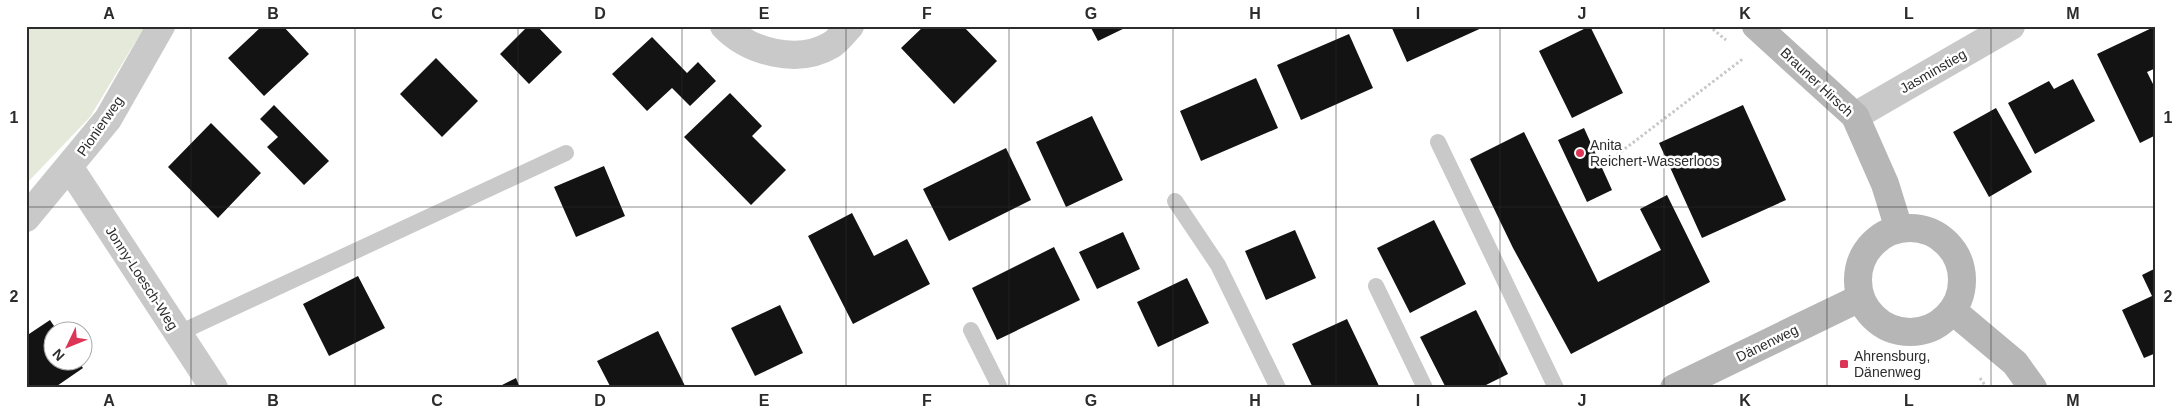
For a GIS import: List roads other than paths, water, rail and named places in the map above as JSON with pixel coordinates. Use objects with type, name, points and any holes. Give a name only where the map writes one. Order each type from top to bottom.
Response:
[{"type":"street","name":"Pionierweg","points":[[26,218],[70,168],[108,119],[161,26]]},
{"type":"street","points":[[724,26],[733,35],[753,47],[777,53],[801,55],[832,45],[850,26]]},
{"type":"street","name":"Jasminstieg","points":[[1855,116],[2011,26]]},
{"type":"street","name":"Brauner Hirsch","points":[[1763,32],[1855,116],[1885,184],[1899,229]]},
{"type":"street","name":"Jonny-Loesch-Weg","points":[[70,168],[214,388]]},
{"type":"street","points":[[1917,228],[1934,234],[1948,244],[1958,259],[1962,277],[1961,294],[1953,311],[1941,323],[1927,330],[1911,333],[1894,331],[1880,324],[1868,312],[1860,298],[1857,280],[1860,263],[1864,255],[1869,247],[1882,235],[1899,229],[1917,228]]},
{"type":"street","name":"Dänenweg","points":[[1674,388],[1860,298]]},
{"type":"street","points":[[1953,311],[2015,363],[2032,388]]},
{"type":"lane","points":[[1438,142],[1556,388]]},
{"type":"lane","points":[[179,333],[566,154]]},
{"type":"lane","points":[[1175,201],[1218,265],[1278,388]]},
{"type":"lane","points":[[1376,286],[1424,388]]},
{"type":"lane","points":[[971,330],[1000,388]]},
{"type":"place","name":"Anita Reichert-Wasserloos","points":[[1580,153]]},
{"type":"place","name":"Ahrensburg, Dänenweg","points":[[1844,364]]}]
